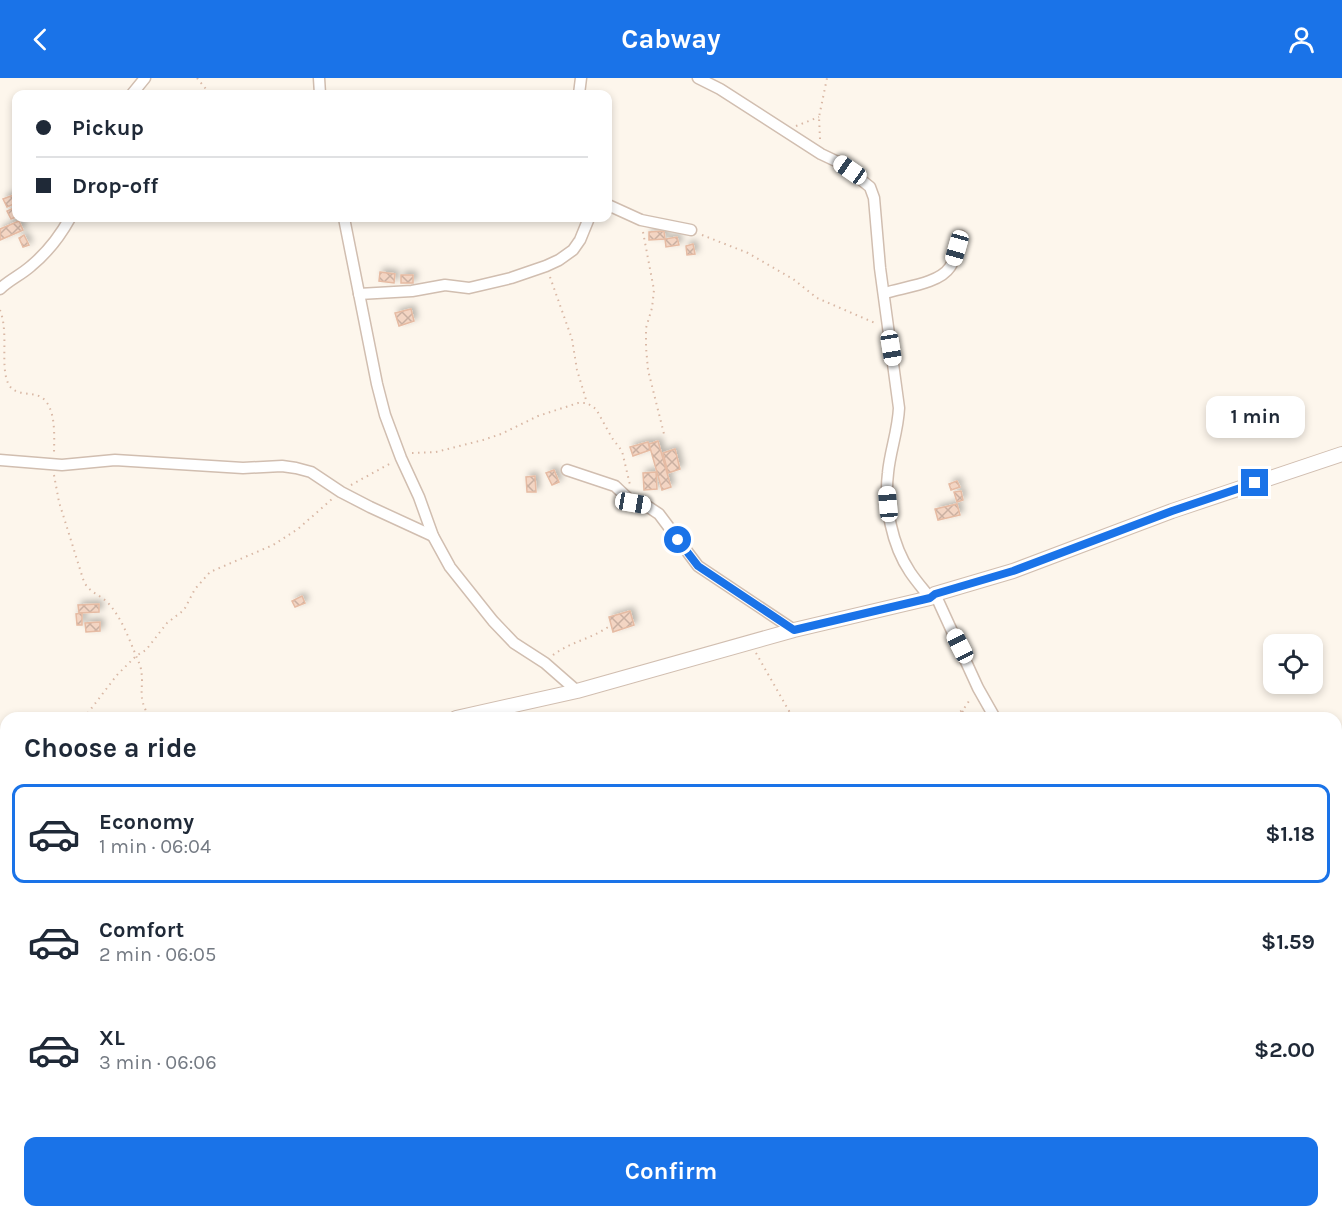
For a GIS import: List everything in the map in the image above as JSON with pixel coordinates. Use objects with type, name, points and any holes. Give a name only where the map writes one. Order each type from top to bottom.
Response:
[{"type":"street","points":[[135,90],[145,78]]},
{"type":"street","points":[[698,78],[720,89],[821,154],[840,163],[860,177],[873,192],[899,408],[898,428],[888,471],[889,517],[909,572],[933,596],[992,712]]},
{"type":"street","points":[[612,208],[641,220],[690,230]]},
{"type":"street","points":[[0,289],[45,254],[68,222]]},
{"type":"street","points":[[345,222],[376,384],[385,416],[433,536],[450,567],[493,621],[514,643],[544,663],[577,691]]},
{"type":"street","points":[[359,294],[412,291],[445,285],[469,288],[511,278],[546,266],[573,250],[587,222]]},
{"type":"street","points":[[885,293],[936,280],[944,275],[954,260],[961,236]]},
{"type":"street","points":[[483,712],[577,691],[794,630],[933,596],[1013,571],[1172,511],[1342,454]]},
{"type":"street","points":[[0,460],[53,465],[115,460],[243,468],[282,466],[311,472],[341,492],[433,536]]},
{"type":"street","points":[[567,470],[615,486],[633,503],[647,506],[659,514],[698,566],[794,630]]},
{"type":"path","points":[[197,78],[207,90]]},
{"type":"path","points":[[821,154],[819,117],[827,78]]},
{"type":"path","points":[[785,130],[819,117]]},
{"type":"path","points":[[641,220],[654,290],[646,328],[648,370],[664,434]]},
{"type":"path","points":[[690,230],[748,253],[793,279],[817,298],[889,329]]},
{"type":"path","points":[[546,266],[572,339],[577,370],[587,403],[596,409],[622,451],[633,503]]},
{"type":"path","points":[[0,310],[4,322],[7,381],[16,392],[40,397],[48,406],[53,420],[53,465],[59,502],[84,582],[90,591],[107,601],[115,612],[142,672],[142,704],[147,712]]},
{"type":"path","points":[[89,712],[117,675],[136,656],[146,650],[167,624],[184,610],[195,589],[210,572],[273,545],[341,492],[401,458],[417,452],[436,452],[501,434],[538,416],[587,403]]},
{"type":"path","points":[[544,663],[567,646],[599,634],[609,627]]},
{"type":"path","points":[[750,643],[790,712]]},
{"type":"path","points":[[960,712],[978,688]]},
{"type":"building","points":[[12,196],[12,205],[7,207],[3,199]]},
{"type":"building","points":[[12,209],[12,219],[11,219],[7,211]]},
{"type":"building","points":[[19,222],[23,230],[0,240],[0,229]]},
{"type":"building","points":[[664,231],[665,239],[649,240],[649,232]]},
{"type":"building","points":[[24,235],[29,245],[23,247],[19,238]]},
{"type":"building","points":[[677,237],[679,245],[666,247],[665,239]]},
{"type":"building","points":[[693,244],[695,254],[687,255],[686,246]]},
{"type":"building","points":[[380,272],[395,274],[394,283],[379,281]]},
{"type":"building","points":[[401,275],[413,275],[413,283],[401,283]]},
{"type":"building","points":[[411,309],[414,321],[399,326],[395,313]]},
{"type":"building","points":[[658,441],[671,487],[662,490],[649,444]]},
{"type":"building","points":[[648,442],[650,450],[633,456],[630,447]]},
{"type":"building","points":[[675,449],[680,469],[668,473],[663,453]]},
{"type":"building","points":[[554,470],[559,482],[552,485],[546,473]]},
{"type":"building","points":[[656,472],[657,489],[644,490],[643,473]]},
{"type":"building","points":[[535,476],[536,492],[527,492],[526,477]]},
{"type":"building","points":[[957,481],[960,487],[951,490],[949,484]]},
{"type":"building","points":[[961,491],[963,500],[957,502],[954,492]]},
{"type":"building","points":[[957,504],[960,515],[938,520],[935,509]]},
{"type":"building","points":[[302,596],[305,603],[295,607],[292,601]]},
{"type":"building","points":[[99,604],[99,612],[79,613],[78,605]]},
{"type":"building","points":[[630,611],[634,625],[613,632],[609,617]]},
{"type":"building","points":[[82,613],[82,625],[77,625],[76,614]]},
{"type":"building","points":[[100,622],[100,631],[86,632],[85,623]]},
{"type":"route","points":[[678,540],[698,566],[794,630],[930,598],[935,594],[1013,571],[1172,511],[1255,483]]}]
